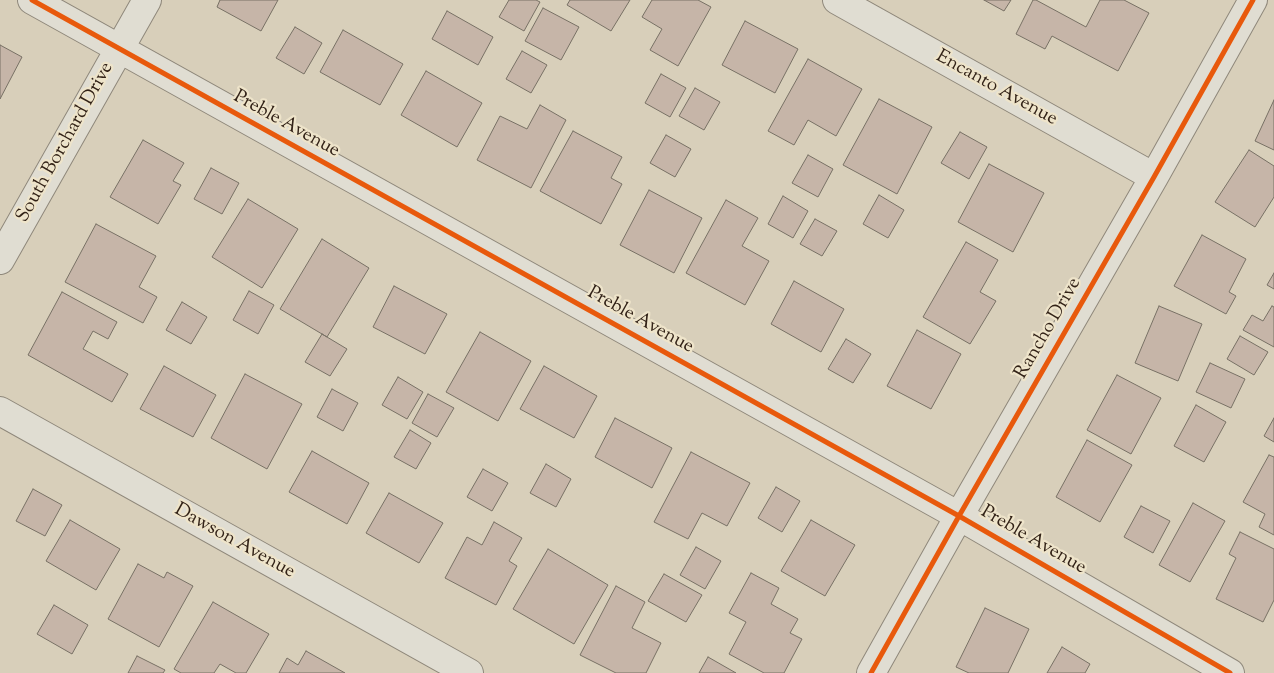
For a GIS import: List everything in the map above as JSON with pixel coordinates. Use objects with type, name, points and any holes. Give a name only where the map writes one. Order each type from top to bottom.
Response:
[{"type":"street","name":"Preble Avenue","points":[[32,0],[959,516],[1230,673]]},
{"type":"street","name":"South Borchard Drive","points":[[0,260],[147,0]]},
{"type":"street","name":"Encanto Avenue","points":[[837,0],[1154,177]]},
{"type":"street","name":"Rancho Drive","points":[[871,673],[1253,0]]},
{"type":"street","name":"Dawson Avenue","points":[[0,411],[469,673]]},
{"type":"building","points":[[220,0],[278,0],[261,31],[217,7]]},
{"type":"building","points":[[509,0],[536,0],[540,2],[524,31],[499,17]]},
{"type":"building","points":[[570,0],[630,0],[611,31],[567,5]]},
{"type":"building","points":[[652,0],[698,0],[711,7],[678,66],[650,50],[662,29],[642,17]]},
{"type":"building","points":[[984,0],[1011,0],[1004,11]]},
{"type":"building","points":[[1033,0],[1086,27],[1100,0],[1124,0],[1149,13],[1118,71],[1052,36],[1045,49],[1016,34]]},
{"type":"building","points":[[543,8],[579,27],[561,60],[525,41]]},
{"type":"building","points":[[447,11],[493,37],[478,65],[432,39]]},
{"type":"building","points":[[745,21],[798,49],[775,93],[722,65]]},
{"type":"building","points":[[295,27],[322,43],[304,74],[276,58]]},
{"type":"building","points":[[343,30],[403,64],[380,105],[320,72]]},
{"type":"building","points":[[0,45],[22,57],[0,99]]},
{"type":"building","points":[[522,51],[547,65],[531,93],[506,79]]},
{"type":"building","points":[[808,59],[862,89],[836,136],[808,120],[794,145],[768,131]]},
{"type":"building","points":[[426,71],[482,103],[457,147],[401,115]]},
{"type":"building","points":[[661,74],[686,88],[670,117],[645,103]]},
{"type":"building","points":[[695,88],[720,102],[704,130],[679,116]]},
{"type":"building","points":[[879,99],[932,127],[897,194],[843,165]]},
{"type":"building","points":[[1274,100],[1274,150],[1255,141]]},
{"type":"building","points":[[540,105],[566,120],[531,188],[477,160],[500,116],[527,129]]},
{"type":"building","points":[[573,131],[622,157],[611,178],[622,184],[601,224],[540,191]]},
{"type":"building","points":[[960,132],[987,147],[969,179],[941,163]]},
{"type":"building","points":[[666,135],[691,149],[675,177],[650,163]]},
{"type":"building","points":[[143,140],[184,163],[173,181],[181,185],[158,224],[110,197]]},
{"type":"building","points":[[1249,150],[1274,166],[1274,197],[1255,227],[1215,202]]},
{"type":"building","points":[[808,155],[833,169],[818,197],[792,183]]},
{"type":"building","points":[[989,164],[1044,193],[1013,252],[958,222]]},
{"type":"building","points":[[211,168],[239,183],[222,214],[194,199]]},
{"type":"building","points":[[649,190],[702,218],[674,273],[620,245]]},
{"type":"building","points":[[879,195],[904,210],[888,238],[863,224]]},
{"type":"building","points":[[783,196],[808,211],[793,238],[768,224]]},
{"type":"building","points":[[248,199],[298,229],[262,288],[212,257]]},
{"type":"building","points":[[726,200],[758,218],[742,246],[769,261],[745,305],[686,273]]},
{"type":"building","points":[[815,219],[837,231],[822,256],[800,244]]},
{"type":"building","points":[[96,224],[156,256],[139,287],[157,297],[143,323],[65,282]]},
{"type":"building","points":[[1202,235],[1246,259],[1229,292],[1236,296],[1226,314],[1174,286]]},
{"type":"building","points":[[322,239],[369,268],[327,337],[280,309]]},
{"type":"building","points":[[966,242],[998,260],[980,292],[996,301],[970,344],[923,317]]},
{"type":"building","points":[[1274,273],[1274,289],[1267,285]]},
{"type":"building","points":[[794,281],[844,309],[821,352],[771,324]]},
{"type":"building","points":[[394,286],[447,314],[425,354],[373,327]]},
{"type":"building","points":[[249,291],[274,305],[258,334],[233,320]]},
{"type":"building","points":[[62,292],[117,322],[108,339],[93,331],[83,349],[128,374],[112,402],[28,355]]},
{"type":"building","points":[[182,302],[207,317],[191,344],[166,330]]},
{"type":"building","points":[[1159,306],[1202,324],[1178,381],[1135,363]]},
{"type":"building","points":[[1272,306],[1274,307],[1274,347],[1243,330],[1252,315],[1263,321]]},
{"type":"building","points":[[917,330],[961,354],[931,409],[887,386]]},
{"type":"building","points":[[480,332],[531,361],[498,421],[446,392]]},
{"type":"building","points":[[322,334],[347,349],[330,376],[305,362]]},
{"type":"building","points":[[1240,336],[1268,352],[1254,375],[1227,359]]},
{"type":"building","points":[[846,339],[871,354],[853,383],[828,369]]},
{"type":"building","points":[[1210,363],[1245,379],[1231,408],[1196,392]]},
{"type":"building","points":[[164,366],[216,395],[193,437],[140,409]]},
{"type":"building","points":[[544,366],[597,396],[574,438],[520,409]]},
{"type":"building","points":[[245,374],[302,404],[267,469],[211,438]]},
{"type":"building","points":[[1117,375],[1161,398],[1131,454],[1087,430]]},
{"type":"building","points":[[398,377],[423,392],[407,419],[382,405]]},
{"type":"building","points":[[332,389],[358,403],[343,431],[317,417]]},
{"type":"building","points":[[428,394],[454,408],[437,437],[412,423]]},
{"type":"building","points":[[1196,405],[1226,422],[1204,462],[1174,446]]},
{"type":"building","points":[[615,418],[672,448],[652,488],[595,457]]},
{"type":"building","points":[[1274,418],[1274,442],[1264,436]]},
{"type":"building","points":[[410,430],[431,443],[416,469],[394,457]]},
{"type":"building","points":[[1087,440],[1132,465],[1100,522],[1056,497]]},
{"type":"building","points":[[312,451],[369,483],[347,524],[289,492]]},
{"type":"building","points":[[691,452],[750,483],[727,526],[702,513],[688,539],[654,522]]},
{"type":"building","points":[[1269,455],[1274,457],[1274,535],[1259,527],[1265,514],[1243,502]]},
{"type":"building","points":[[546,464],[571,479],[556,507],[530,493]]},
{"type":"building","points":[[483,469],[508,483],[492,511],[467,497]]},
{"type":"building","points":[[776,487],[800,501],[782,532],[758,518]]},
{"type":"building","points":[[33,489],[62,505],[45,536],[16,521]]},
{"type":"building","points":[[389,493],[443,523],[419,563],[366,533]]},
{"type":"building","points":[[1193,503],[1225,521],[1190,582],[1159,565]]},
{"type":"building","points":[[1141,506],[1170,521],[1153,553],[1124,537]]},
{"type":"building","points":[[70,520],[120,549],[96,590],[46,561]]},
{"type":"building","points":[[811,520],[855,545],[825,596],[781,571]]},
{"type":"building","points":[[494,522],[522,538],[509,561],[517,566],[496,605],[445,578],[467,537],[482,545]]},
{"type":"building","points":[[1240,532],[1274,549],[1274,600],[1263,622],[1216,599],[1236,558],[1229,554]]},
{"type":"building","points":[[696,547],[721,561],[705,589],[680,575]]},
{"type":"building","points":[[548,549],[608,585],[574,644],[513,609]]},
{"type":"building","points":[[138,564],[164,578],[167,572],[193,586],[159,647],[108,619]]},
{"type":"building","points":[[751,573],[779,588],[771,604],[798,619],[790,633],[802,639],[784,673],[764,673],[729,654],[746,622],[729,613]]},
{"type":"building","points":[[664,574],[702,595],[686,622],[648,601]]},
{"type":"building","points":[[616,586],[645,602],[632,628],[661,643],[646,673],[616,673],[580,655]]},
{"type":"building","points":[[213,602],[269,634],[246,673],[236,673],[220,664],[214,673],[181,673],[174,669]]},
{"type":"building","points":[[54,605],[88,625],[72,654],[37,634]]},
{"type":"building","points":[[985,608],[1029,629],[1008,673],[969,673],[956,667]]},
{"type":"building","points":[[1062,647],[1090,664],[1085,673],[1047,673]]},
{"type":"building","points":[[306,651],[345,673],[279,673],[287,658],[298,665]]},
{"type":"building","points":[[137,656],[165,670],[163,673],[128,673]]},
{"type":"building","points":[[708,657],[736,673],[699,673]]},
{"type":"cycle path","points":[[32,0],[959,516],[1230,673]]},
{"type":"cycle path","points":[[871,673],[1253,0]]}]
